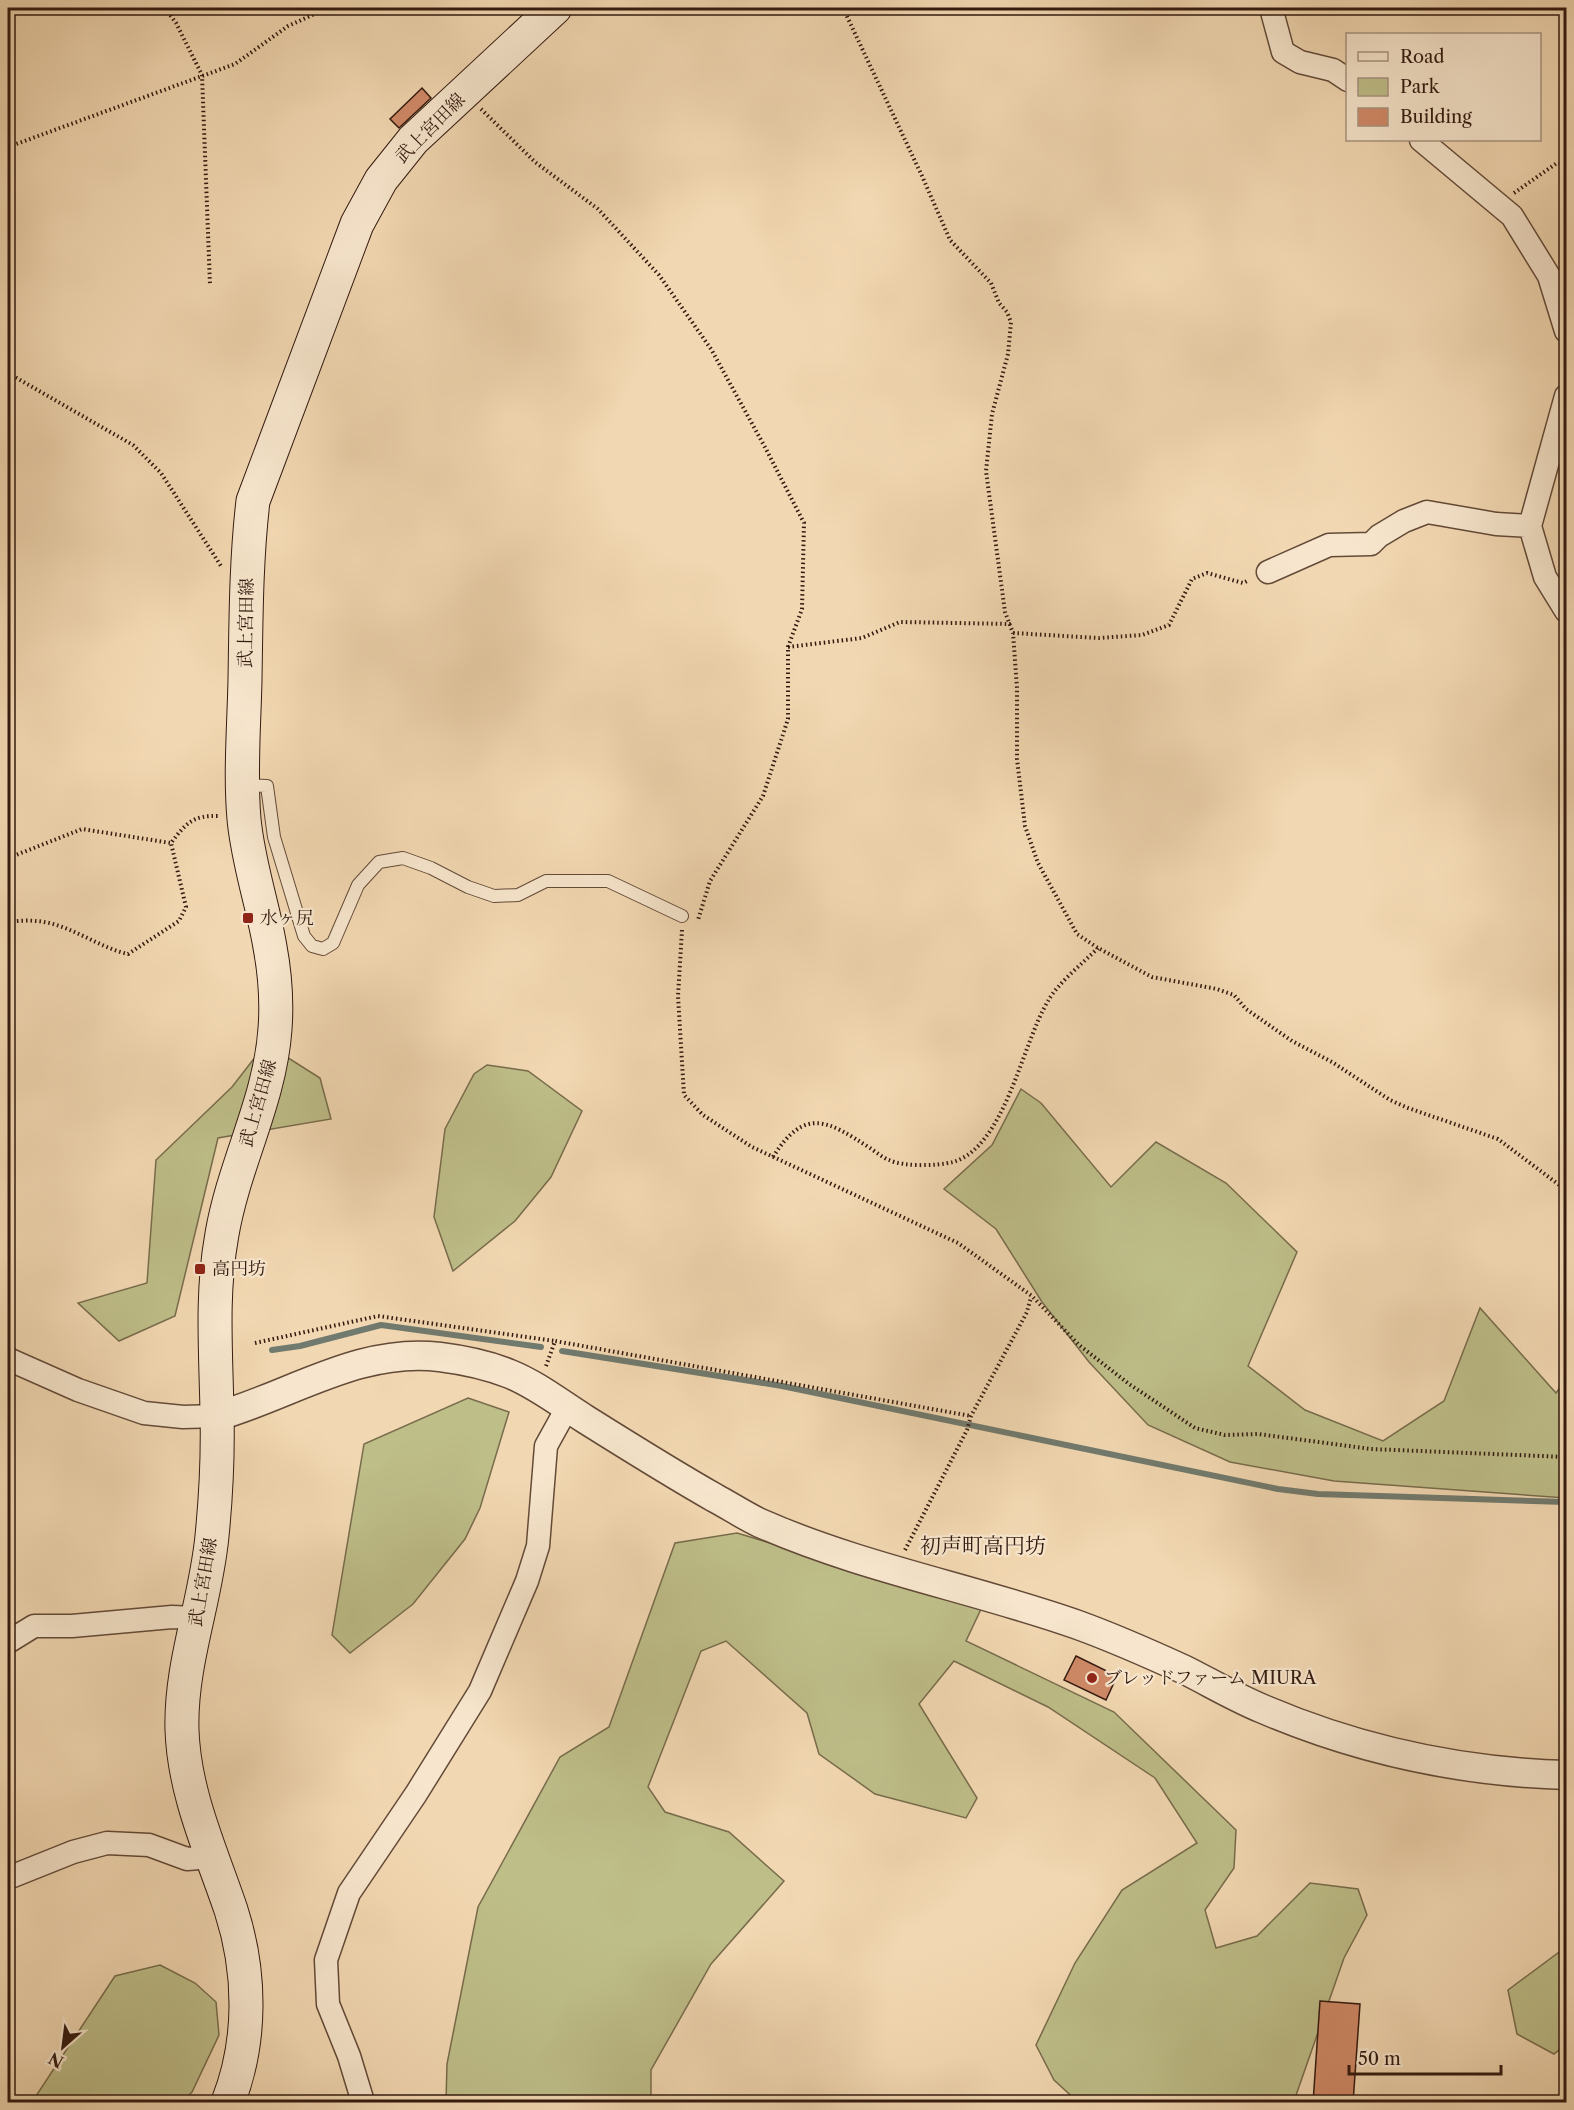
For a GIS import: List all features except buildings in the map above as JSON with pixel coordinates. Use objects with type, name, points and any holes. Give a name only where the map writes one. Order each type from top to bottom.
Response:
[{"type":"main road","name":"武上宮田線","points":[[228,2103],[242,2053],[247,2019],[246,1992],[239,1938],[188,1782],[182,1731],[183,1702],[212,1536],[218,1416],[214,1317],[215,1274],[232,1187],[267,1087],[276,1013],[272,958],[252,867],[244,817],[247,547],[253,501],[357,224],[381,180],[413,140],[555,8]]},
{"type":"street","points":[[1271,8],[1283,52],[1300,62],[1333,70],[1346,79]]},
{"type":"street","points":[[1422,141],[1512,216],[1549,276],[1566,331]]},
{"type":"street","points":[[1566,396],[1530,526],[1545,577],[1566,611]]},
{"type":"street","points":[[1268,572],[1329,545],[1371,544],[1379,536],[1404,521],[1427,512],[1496,524],[1530,526]]},
{"type":"street","points":[[8,1359],[78,1390],[144,1413],[183,1417],[218,1416],[244,1408],[343,1368],[403,1356],[438,1357],[477,1363],[512,1374],[689,1483],[758,1522],[817,1545],[1042,1613],[1108,1636],[1262,1708],[1367,1745],[1438,1763],[1566,1775]]},
{"type":"street","points":[[363,2103],[349,2056],[328,2004],[326,1960],[349,1893],[422,1785],[485,1680],[527,1581],[538,1546],[546,1446],[567,1408]]},
{"type":"street","points":[[8,1642],[34,1626],[72,1626],[172,1617],[196,1618]]},
{"type":"street","points":[[8,1878],[73,1852],[107,1843],[149,1845],[187,1859],[212,1857]]},
{"type":"lane","points":[[243,785],[267,786],[274,837],[303,936],[312,946],[323,950],[333,943],[358,885],[379,862],[403,858],[494,896],[518,895],[546,881],[609,881],[682,916]]},
{"type":"path","points":[[165,8],[176,23],[202,75],[210,285]]},
{"type":"path","points":[[8,147],[235,64],[288,27],[328,8]]},
{"type":"path","points":[[843,8],[950,240],[991,283],[999,303],[1007,312],[1011,322],[1008,354],[992,414],[986,471],[1005,612],[1013,633],[1017,688],[1017,759],[1025,826],[1038,863],[1077,934],[1152,977],[1217,989],[1234,995],[1246,1009],[1293,1041],[1332,1062],[1390,1100],[1498,1139],[1566,1190]]},
{"type":"path","points":[[465,93],[535,162],[598,209],[659,274],[711,349],[804,523],[802,609],[788,647],[788,719],[763,796],[710,881],[697,924],[682,916],[678,996],[684,1095],[703,1115],[752,1147],[958,1244],[1032,1296],[1079,1345],[1129,1384],[1195,1428],[1225,1435],[1258,1434],[1371,1449],[1566,1456]]},
{"type":"path","points":[[1497,205],[1557,163],[1566,164]]},
{"type":"path","points":[[8,373],[133,445],[161,473],[222,567]]},
{"type":"path","points":[[1013,633],[1099,638],[1142,635],[1169,625],[1192,579],[1207,573],[1243,583],[1268,572]]},
{"type":"path","points":[[788,647],[862,638],[900,622],[1011,624]]},
{"type":"path","points":[[8,922],[37,921],[74,932],[111,950],[128,954],[179,921],[186,907],[171,843],[185,824],[205,815],[244,817]]},
{"type":"path","points":[[8,855],[16,855],[82,829],[171,843]]},
{"type":"path","points":[[773,1157],[781,1144],[799,1128],[815,1121],[838,1127],[890,1161],[927,1166],[954,1162],[979,1146],[998,1122],[1035,1026],[1049,998],[1098,948]]},
{"type":"path","points":[[894,1570],[1027,1312],[1032,1296]]},
{"type":"path","points":[[255,1343],[378,1316],[555,1341],[971,1418]]},
{"type":"path","points":[[538,1389],[555,1341]]},
{"type":"green space","points":[[282,1054],[320,1078],[331,1119],[218,1138],[175,1316],[119,1341],[78,1303],[147,1283],[156,1160],[232,1087],[256,1056]]},
{"type":"green space","points":[[487,1065],[528,1071],[582,1111],[551,1177],[515,1221],[453,1271],[434,1217],[445,1129],[474,1074]]},
{"type":"green space","points":[[1021,1089],[1041,1103],[1111,1187],[1156,1142],[1226,1183],[1297,1252],[1248,1366],[1305,1410],[1383,1441],[1444,1401],[1480,1308],[1556,1393],[1566,1379],[1566,1498],[1334,1481],[1230,1462],[1148,1425],[1089,1362],[1042,1302],[996,1229],[944,1189],[992,1145]]},
{"type":"green space","points":[[468,1398],[509,1412],[480,1508],[465,1539],[413,1604],[350,1653],[332,1635],[364,1444]]},
{"type":"green space","points":[[737,1533],[982,1607],[966,1641],[1114,1712],[1236,1830],[1234,1868],[1205,1910],[1216,1948],[1257,1936],[1310,1883],[1358,1889],[1367,1915],[1344,1958],[1294,2101],[1078,2102],[1054,2080],[1036,2045],[1075,1963],[1122,1890],[1197,1843],[1155,1778],[1048,1707],[954,1661],[919,1704],[977,1798],[966,1818],[875,1794],[819,1754],[807,1713],[726,1641],[701,1651],[648,1787],[665,1812],[729,1832],[784,1881],[711,1964],[651,2070],[651,2102],[446,2102],[447,2064],[478,1907],[560,1757],[609,1727],[675,1543]]},
{"type":"green space","points":[[1566,1947],[1566,2044],[1554,2054],[1517,2034],[1508,1990]]},
{"type":"green space","points":[[160,1965],[195,1983],[216,2002],[219,2035],[192,2092],[182,2102],[32,2102],[115,1976]]},
{"type":"waterway","points":[[272,1350],[300,1346],[381,1325],[541,1347]]},
{"type":"waterway","points":[[562,1351],[782,1386],[1278,1489],[1318,1494],[1566,1502]]},
{"type":"place","name":"水ヶ尻","points":[[248,918]]},
{"type":"place","name":"高円坊","points":[[200,1269]]},
{"type":"place","name":"ブレッドファーム MIURA","points":[[1092,1678]]},
{"type":"district","name":"初声町高円坊","points":[[983,1546]]}]
